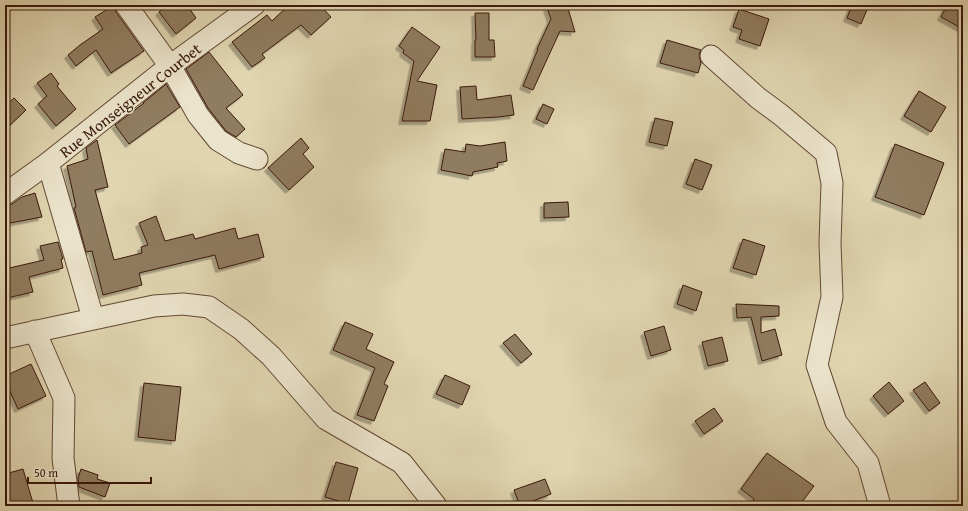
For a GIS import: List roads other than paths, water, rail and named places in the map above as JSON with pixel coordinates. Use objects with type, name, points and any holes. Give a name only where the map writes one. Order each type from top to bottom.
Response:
[{"type":"street","points":[[126,5],[170,66],[198,115],[218,140],[239,153],[257,159]]},
{"type":"street","name":"Rue Monseigneur Courbet","points":[[5,194],[48,164],[170,66],[254,5]]},
{"type":"street","points":[[711,56],[758,98],[782,115],[826,153],[832,183],[830,243],[832,297],[816,365],[836,422],[868,463],[880,506]]},
{"type":"street","points":[[48,164],[93,318]]},
{"type":"street","points":[[5,338],[154,306],[183,304],[209,307],[241,329],[271,356],[326,419],[402,463],[436,506]]},
{"type":"street","points":[[35,331],[64,398],[63,458],[68,506]]}]
